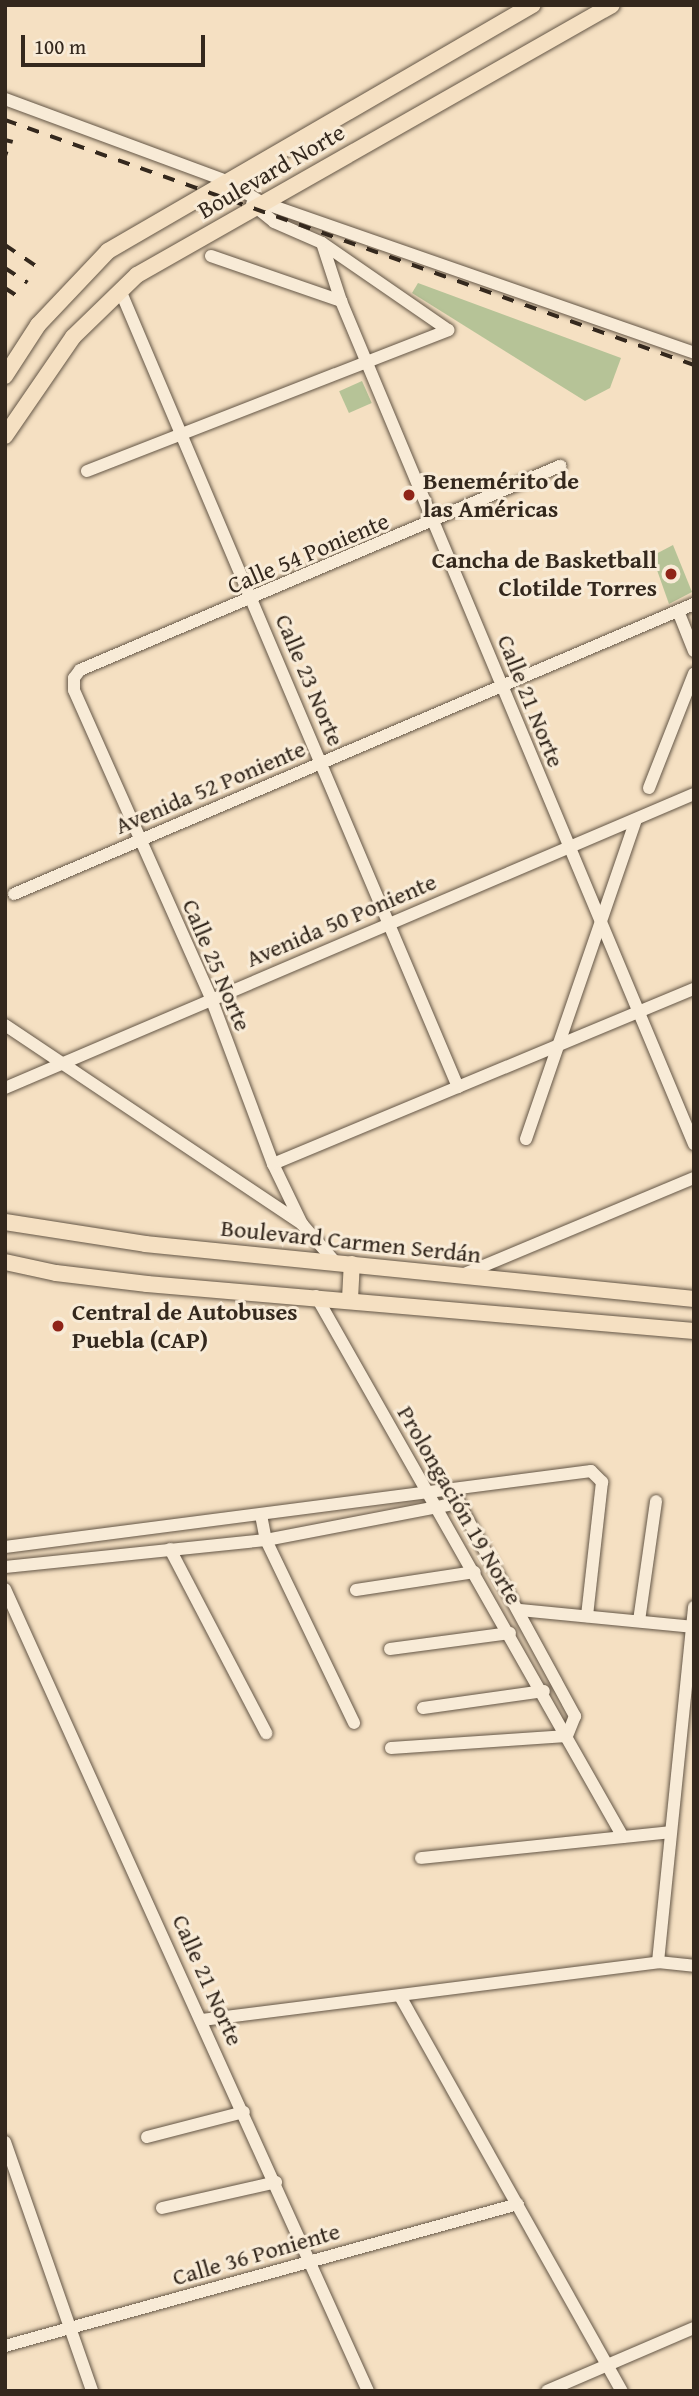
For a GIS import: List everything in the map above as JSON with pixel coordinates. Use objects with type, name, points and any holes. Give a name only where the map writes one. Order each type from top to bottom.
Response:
[{"type":"main road","name":"Boulevard Norte","points":[[5,376],[38,325],[88,268],[224,180],[533,5]]},
{"type":"main road","name":"Boulevard Norte","points":[[5,436],[73,337],[120,290],[152,265],[612,5]]},
{"type":"main road","name":"Boulevard Carmen Serdán","points":[[5,1222],[77,1236],[694,1299]]},
{"type":"main road","points":[[5,1262],[69,1275],[694,1331]]},
{"type":"main road","points":[[350,1299],[352,1264]]},
{"type":"street","points":[[5,99],[224,180],[258,204],[694,353]]},
{"type":"street","points":[[87,471],[448,330],[322,243],[274,222],[258,204]]},
{"type":"street","name":"Calle 21 Norte","points":[[322,243],[341,301],[502,684],[568,849],[600,918],[694,1144]]},
{"type":"street","points":[[211,256],[341,301]]},
{"type":"street","name":"Calle 23 Norte","points":[[120,290],[458,1087]]},
{"type":"street","name":"Calle 54 Poniente","points":[[74,678],[80,670],[435,523],[560,466]]},
{"type":"street","name":"Avenida 52 Poniente","points":[[14,894],[694,604]]},
{"type":"street","points":[[678,611],[694,651]]},
{"type":"street","points":[[649,788],[694,674]]},
{"type":"street","name":"Calle 25 Norte","points":[[74,678],[74,690],[211,998],[273,1164],[302,1224],[335,1262]]},
{"type":"street","name":"Avenida 50 Poniente","points":[[5,1088],[694,794]]},
{"type":"street","points":[[526,1139],[636,820]]},
{"type":"street","points":[[273,1164],[694,989]]},
{"type":"street","points":[[5,1025],[302,1224]]},
{"type":"street","points":[[459,1276],[694,1178]]},
{"type":"street","name":"Prolongación 19 Norte","points":[[316,1296],[544,1692],[623,1837]]},
{"type":"street","points":[[5,1547],[261,1515],[426,1490],[591,1471],[598,1474],[602,1482],[587,1616]]},
{"type":"street","name":"Prolongación 19 Norte","points":[[451,1487],[520,1610],[575,1716],[567,1736]]},
{"type":"street","points":[[639,1621],[656,1501]]},
{"type":"street","points":[[5,1567],[266,1540],[438,1510],[459,1503]]},
{"type":"street","points":[[261,1515],[266,1540],[355,1723]]},
{"type":"street","points":[[170,1549],[266,1733]]},
{"type":"street","points":[[356,1590],[475,1572]]},
{"type":"street","name":"Calle 21 Norte","points":[[5,1589],[276,2182],[368,2391]]},
{"type":"street","points":[[658,1962],[694,1607]]},
{"type":"street","points":[[520,1610],[693,1627]]},
{"type":"street","points":[[390,1649],[510,1633]]},
{"type":"street","points":[[423,1708],[544,1692]]},
{"type":"street","points":[[391,1748],[567,1736]]},
{"type":"street","points":[[421,1858],[671,1832]]},
{"type":"street","points":[[202,2020],[658,1962],[694,1966]]},
{"type":"street","points":[[400,1996],[622,2391]]},
{"type":"street","points":[[147,2137],[244,2112]]},
{"type":"street","points":[[5,2143],[92,2391]]},
{"type":"street","points":[[162,2208],[276,2182]]},
{"type":"street","name":"Calle 36 Poniente","points":[[5,2346],[518,2204]]},
{"type":"street","points":[[547,2391],[694,2328]]},
{"type":"green space","points":[[418,283],[621,358],[610,388],[585,401],[412,293]]},
{"type":"green space","points":[[362,381],[372,403],[349,413],[339,391]]},
{"type":"green space","name":"Cancha de Basketball Clotilde Torres","points":[[673,545],[692,592],[669,604],[652,556]]},
{"type":"railway","points":[[5,120],[694,365]]},
{"type":"railway","points":[[5,140],[13,142]]},
{"type":"railway","points":[[5,245],[38,267]]},
{"type":"railway","points":[[5,268],[28,283]]},
{"type":"railway","points":[[5,288],[19,297]]},
{"type":"place","name":"Benemérito de las Américas","points":[[409,495]]},
{"type":"place","name":"Cancha de Basketball Clotilde Torres","points":[[671,574]]},
{"type":"place","name":"Central de Autobuses Puebla (CAP)","points":[[58,1326]]}]
